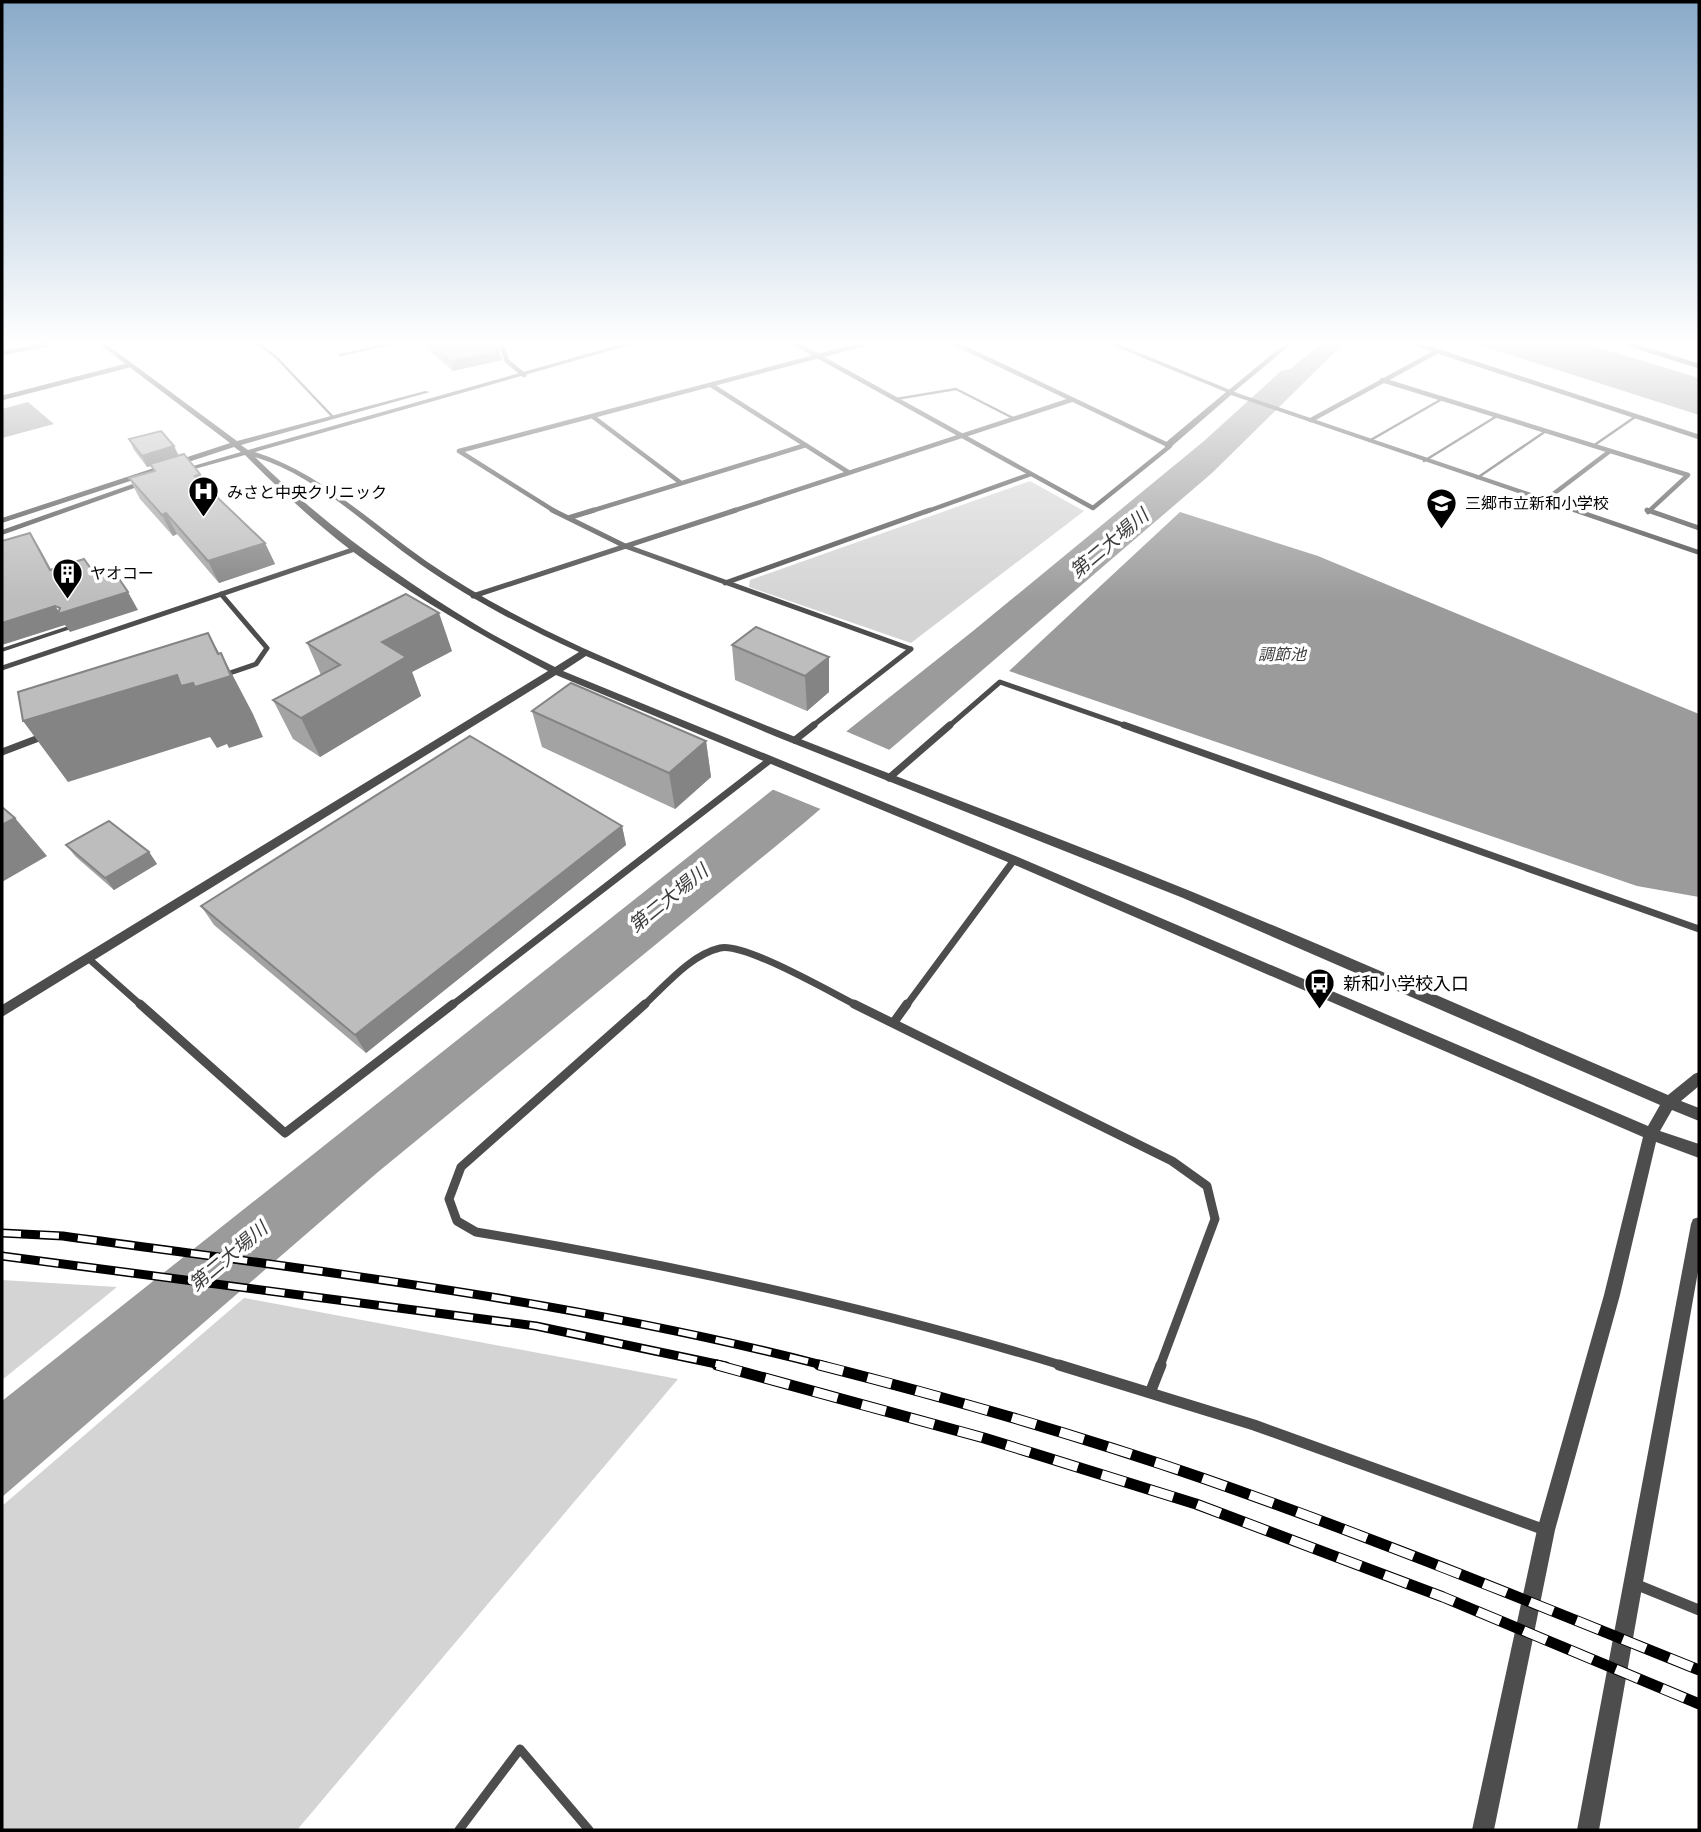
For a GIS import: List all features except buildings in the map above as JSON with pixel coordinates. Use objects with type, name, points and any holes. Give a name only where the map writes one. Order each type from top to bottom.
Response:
[{"type":"street","points":[[216,429],[245,451],[283,489],[355,549],[461,620],[555,671],[857,794],[1651,1134],[1699,1151]]},
{"type":"street","points":[[2,521],[285,429]]},
{"type":"street","points":[[2,533],[135,486],[324,429]]},
{"type":"street","points":[[541,429],[459,451],[567,518],[625,546],[724,584],[911,649],[800,742]]},
{"type":"street","points":[[610,429],[681,484]]},
{"type":"street","points":[[781,429],[848,472]]},
{"type":"street","points":[[951,429],[1093,508],[1188,429]]},
{"type":"street","points":[[473,596],[978,429]]},
{"type":"street","points":[[1136,429],[1168,445]]},
{"type":"street","points":[[1337,429],[1699,553]]},
{"type":"street","points":[[1541,429],[1688,475],[1646,511],[1699,528]]},
{"type":"street","points":[[1673,429],[1699,438]]},
{"type":"street","points":[[567,518],[806,445]]},
{"type":"street","points":[[245,451],[269,457],[321,484],[385,536],[473,596],[586,652],[883,776],[1113,865],[1699,1115]]},
{"type":"street","points":[[1544,501],[1610,451]]},
{"type":"street","points":[[724,584],[1031,474]]},
{"type":"street","points":[[2,668],[355,549]]},
{"type":"street","points":[[220,594],[267,648],[265,655],[256,664],[222,676]]},
{"type":"street","points":[[2,1012],[586,652]]},
{"type":"street","points":[[883,776],[1000,682],[1571,881],[1699,929]]},
{"type":"street","points":[[2,751],[49,734]]},
{"type":"street","points":[[89,959],[285,1133],[776,762]]},
{"type":"street","points":[[894,1022],[1014,860]]},
{"type":"street","points":[[1150,1393],[1215,1219],[1207,1186],[1172,1161],[745,950],[721,947],[694,960],[461,1167],[449,1199],[457,1221],[476,1232],[609,1254],[814,1300],[1031,1356],[1150,1393],[1254,1425],[1546,1530]]},
{"type":"street","points":[[1483,1830],[1546,1530],[1612,1296],[1651,1134],[1668,1102],[1699,1078]]},
{"type":"street","points":[[1588,1830],[1699,1224]]},
{"type":"street","points":[[1634,1584],[1699,1610]]},
{"type":"lane","points":[[1369,441],[1389,429]]},
{"type":"lane","points":[[1424,460],[1475,429]]},
{"type":"lane","points":[[1593,446],[1617,429]]},
{"type":"lane","points":[[1477,478],[1546,431]]},
{"type":"lane","points":[[2,650],[68,628]]},
{"type":"lane","points":[[459,1830],[520,1749],[589,1830]]},
{"type":"shaded area","points":[[1030,481],[1084,511],[911,643],[749,587],[750,580]]},
{"type":"shaded area","points":[[2,1280],[117,1287],[2,1380]]},
{"type":"shaded area","points":[[244,1298],[678,1379],[297,1830],[2,1830],[2,1506]]},
{"type":"water","points":[[2,429],[34,429],[2,438]]},
{"type":"water","name":"第二大場川","points":[[1217,429],[1256,429],[1212,473],[804,823],[378,1172],[2,1497],[2,1401],[973,631]]},
{"type":"water","name":"調節池","points":[[1180,512],[1318,556],[1699,714],[1699,897],[1637,886],[1009,671]]},
{"type":"pier","points":[[843,730],[892,751],[823,810],[769,788]]},
{"type":"railway","points":[[2,1233],[63,1236],[446,1290],[637,1323],[826,1366]]},
{"type":"railway","points":[[2,1256],[536,1326],[726,1366]]},
{"type":"railway","points":[[717,1365],[984,1438],[1196,1504],[1443,1597],[1699,1704]]},
{"type":"railway","points":[[819,1365],[1013,1418],[1205,1479],[1391,1548],[1699,1670]]},
{"type":"place","name":"みさと中央クリニック","points":[[204,519]]},
{"type":"place","name":"三郷市立新和小学校","points":[[1442,530]]},
{"type":"place","name":"ヤオコー","points":[[67,600]]},
{"type":"place","name":"新和小学校入口","points":[[1320,1011]]}]
